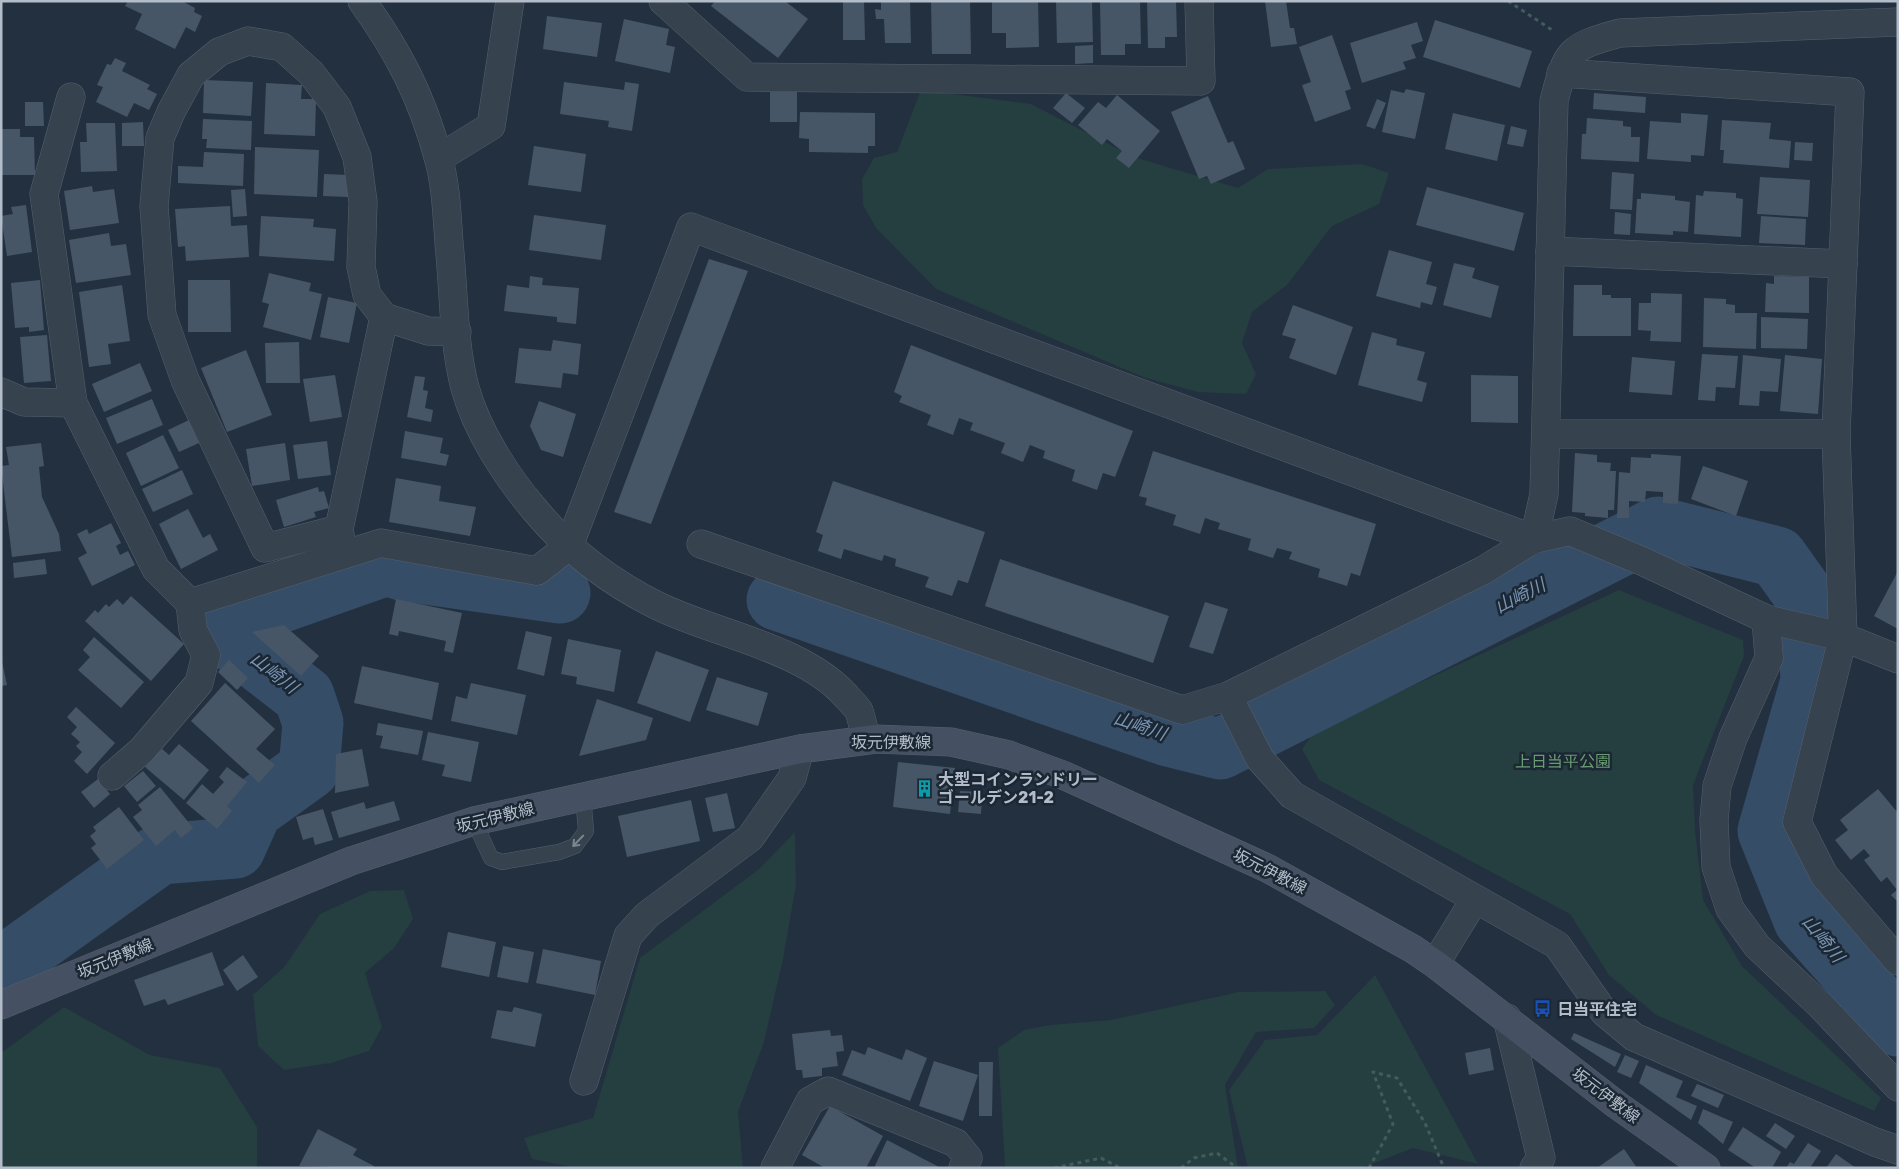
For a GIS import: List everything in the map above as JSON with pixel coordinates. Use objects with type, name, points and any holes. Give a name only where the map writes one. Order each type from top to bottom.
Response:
[{"type":"main road","name":"坂元伊敷線","points":[[1,1005],[351,861],[474,820],[800,749],[866,740],[951,742],[1009,755],[1063,775],[1267,868],[1413,949],[1506,1018],[1617,1105],[1706,1168]]},
{"type":"street","points":[[362,1],[400,59],[416,92],[439,158],[446,202],[457,332],[465,388],[480,426],[501,462],[533,508],[592,567],[624,588],[659,606],[813,668],[836,685],[858,710],[866,740]]},
{"type":"street","points":[[663,1],[747,77],[1201,81],[1199,1]]},
{"type":"street","points":[[439,158],[491,126],[512,3]]},
{"type":"street","points":[[1534,539],[1544,494],[1554,100],[1567,59],[1578,47],[1620,34],[1898,22]]},
{"type":"street","points":[[457,332],[428,331],[384,317],[367,295],[361,267],[363,202],[357,157],[337,107],[311,73],[282,47],[248,41],[218,52],[191,75],[171,112],[160,138],[154,206],[162,314],[185,380],[265,548],[341,541],[381,542],[536,571],[569,546],[691,227],[1534,539]]},
{"type":"street","points":[[1561,74],[1850,92],[1836,434],[1843,637],[1798,822],[1824,875],[1898,961]]},
{"type":"street","points":[[71,97],[44,194],[73,403],[156,569],[190,603],[193,630],[206,655],[200,683],[142,750],[112,776]]},
{"type":"street","points":[[1550,251],[1843,264]]},
{"type":"street","points":[[341,541],[384,317]]},
{"type":"street","points":[[1,392],[24,402],[73,403]]},
{"type":"street","points":[[1546,434],[1836,434]]},
{"type":"street","points":[[701,544],[1182,710],[1228,696],[1482,571],[1534,539],[1570,531],[1642,561],[1766,619],[1843,637],[1898,659]]},
{"type":"street","points":[[190,603],[341,541]]},
{"type":"street","points":[[1766,619],[1769,658],[1733,738],[1717,786],[1714,820],[1716,868],[1730,909],[1757,946],[1821,1006],[1898,1087]]},
{"type":"street","points":[[1228,696],[1260,759],[1292,795],[1557,945],[1604,1012],[1634,1037],[1898,1150]]},
{"type":"street","points":[[584,1081],[628,936],[648,915],[750,838],[792,778],[800,749]]},
{"type":"street","points":[[1435,964],[1475,899]]},
{"type":"street","points":[[1506,1018],[1540,1158],[1534,1168]]},
{"type":"street","points":[[775,1168],[810,1101],[828,1091],[956,1143],[968,1158],[962,1168]]},
{"type":"lane","points":[[474,820],[491,858],[502,862],[559,852],[576,846],[586,832],[583,796]]},
{"type":"path","points":[[1508,1],[1578,47]]},
{"type":"path","points":[[1369,1168],[1393,1124],[1373,1072],[1397,1078],[1425,1123],[1444,1168]]},
{"type":"path","points":[[1182,1168],[1194,1158],[1217,1152],[1237,1168]]},
{"type":"path","points":[[1054,1168],[1101,1158],[1120,1168]]},
{"type":"green space","points":[[921,90],[1031,104],[1134,157],[1238,188],[1268,169],[1362,164],[1389,173],[1379,204],[1332,226],[1287,285],[1252,312],[1242,343],[1256,374],[1246,394],[1198,392],[1143,377],[936,289],[876,228],[863,205],[862,179],[874,158],[897,152]]},
{"type":"green space","name":"上日当平公園","points":[[1619,590],[1743,640],[1744,656],[1693,785],[1695,830],[1703,900],[1742,966],[1881,1098],[1874,1111],[1656,1015],[1609,975],[1570,914],[1319,780],[1302,749],[1315,731]]},
{"type":"green space","points":[[795,832],[796,885],[783,959],[764,1042],[738,1112],[743,1168],[577,1168],[532,1159],[524,1138],[593,1118],[640,958],[759,869]]},
{"type":"green space","points":[[404,890],[413,919],[394,948],[365,973],[382,1027],[369,1051],[331,1063],[284,1070],[258,1046],[253,995],[285,966],[320,914],[370,891]]},
{"type":"green space","points":[[1375,975],[1478,1164],[1413,1148],[1362,1168],[1248,1168],[1229,1090],[1265,1040],[1317,1035]]},
{"type":"green space","points":[[1325,991],[1335,1005],[1314,1028],[1256,1032],[1225,1085],[1238,1168],[1005,1168],[998,1048],[1024,1030],[1050,1025],[1111,1020],[1239,992]]},
{"type":"green space","points":[[64,1007],[150,1055],[220,1068],[257,1127],[257,1168],[1,1168],[1,1053]]},
{"type":"building","points":[[128,1],[182,1],[195,8],[194,12],[202,16],[195,32],[186,27],[175,49],[135,29],[142,14],[125,6]]},
{"type":"building","points":[[715,1],[785,1],[808,19],[778,58],[711,6]]},
{"type":"building","points":[[843,1],[864,1],[865,40],[843,40]]},
{"type":"building","points":[[881,1],[910,1],[911,43],[885,43],[884,19],[876,19],[875,9],[881,10]]},
{"type":"building","points":[[931,1],[970,1],[971,54],[932,54]]},
{"type":"building","points":[[992,1],[1038,1],[1039,47],[1006,48],[1006,33],[992,33]]},
{"type":"building","points":[[1056,1],[1092,1],[1093,42],[1057,43]]},
{"type":"building","points":[[1100,1],[1140,1],[1141,44],[1125,44],[1125,55],[1101,55]]},
{"type":"building","points":[[1147,1],[1176,1],[1177,37],[1165,37],[1165,48],[1148,48]]},
{"type":"building","points":[[1265,1],[1286,1],[1290,28],[1294,28],[1297,44],[1271,47]]},
{"type":"building","points":[[547,16],[602,23],[597,57],[543,49]]},
{"type":"building","points":[[624,19],[669,29],[666,45],[675,47],[670,73],[615,61]]},
{"type":"building","points":[[1435,20],[1532,51],[1520,88],[1423,57]]},
{"type":"building","points":[[1417,22],[1423,41],[1411,45],[1416,58],[1403,62],[1406,69],[1362,83],[1350,43]]},
{"type":"building","points":[[1332,35],[1351,89],[1345,91],[1351,109],[1315,122],[1302,85],[1311,82],[1299,47]]},
{"type":"building","points":[[1093,45],[1093,63],[1075,64],[1075,46]]},
{"type":"building","points":[[115,58],[126,63],[122,71],[150,85],[147,89],[157,94],[149,110],[134,103],[127,117],[96,102],[103,87],[97,85],[107,64],[111,65]]},
{"type":"building","points":[[204,80],[253,82],[251,116],[203,113]]},
{"type":"building","points":[[564,82],[624,90],[625,82],[639,84],[632,131],[608,127],[609,121],[560,114]]},
{"type":"building","points":[[266,83],[302,85],[301,99],[316,99],[315,136],[264,134]]},
{"type":"building","points":[[1406,89],[1425,93],[1415,139],[1382,132],[1391,90],[1404,93]]},
{"type":"building","points":[[770,92],[797,92],[797,122],[770,122]]},
{"type":"building","points":[[1066,93],[1085,108],[1072,123],[1053,108]]},
{"type":"building","points":[[1594,93],[1646,97],[1645,113],[1593,109]]},
{"type":"building","points":[[1117,95],[1160,131],[1129,168],[1116,158],[1122,151],[1107,139],[1102,145],[1078,125],[1098,102],[1106,108]]},
{"type":"building","points":[[1208,96],[1228,143],[1233,141],[1245,169],[1211,184],[1207,176],[1199,179],[1171,112]]},
{"type":"building","points":[[1377,99],[1386,103],[1375,129],[1366,126]]},
{"type":"building","points":[[25,102],[43,102],[44,126],[25,126]]},
{"type":"building","points":[[800,112],[875,113],[875,146],[868,146],[868,153],[809,152],[809,139],[799,138]]},
{"type":"building","points":[[1453,113],[1505,125],[1497,161],[1445,149]]},
{"type":"building","points":[[1681,113],[1708,115],[1704,156],[1691,155],[1691,162],[1647,159],[1650,121],[1681,123]]},
{"type":"building","points":[[1587,118],[1623,121],[1623,126],[1631,127],[1631,137],[1640,137],[1639,162],[1581,159],[1582,134],[1586,134]]},
{"type":"building","points":[[203,119],[252,121],[251,150],[206,148],[207,139],[202,139]]},
{"type":"building","points":[[1722,120],[1771,123],[1769,139],[1791,141],[1789,168],[1723,163],[1724,150],[1720,150]]},
{"type":"building","points":[[143,122],[144,146],[122,146],[122,123]]},
{"type":"building","points":[[86,123],[115,123],[117,171],[81,172],[80,142],[87,142]]},
{"type":"building","points":[[1511,126],[1527,130],[1523,147],[1507,144]]},
{"type":"building","points":[[1,129],[20,129],[20,137],[34,137],[35,175],[1,175]]},
{"type":"building","points":[[1795,142],[1813,143],[1812,161],[1794,160]]},
{"type":"building","points":[[534,146],[586,154],[581,192],[528,185]]},
{"type":"building","points":[[255,147],[319,150],[317,197],[254,194]]},
{"type":"building","points":[[204,152],[244,154],[243,186],[178,183],[178,166],[203,167]]},
{"type":"building","points":[[1612,172],[1634,174],[1632,210],[1610,209]]},
{"type":"building","points":[[324,174],[349,175],[348,197],[323,196]]},
{"type":"building","points":[[1760,177],[1810,180],[1808,217],[1757,214]]},
{"type":"building","points":[[92,186],[93,192],[114,189],[119,223],[70,230],[64,191]]},
{"type":"building","points":[[1427,187],[1524,213],[1514,251],[1416,225]]},
{"type":"building","points":[[245,189],[247,216],[233,217],[231,190]]},
{"type":"building","points":[[1704,191],[1736,193],[1736,198],[1743,199],[1741,237],[1694,234],[1696,195],[1703,196]]},
{"type":"building","points":[[1641,193],[1675,196],[1675,200],[1690,202],[1688,232],[1673,231],[1673,235],[1635,233],[1637,199],[1641,199]]},
{"type":"building","points":[[26,205],[32,252],[7,256],[1,216],[13,214],[11,207]]},
{"type":"building","points":[[230,206],[231,226],[247,225],[249,257],[186,261],[185,246],[178,247],[175,209]]},
{"type":"building","points":[[1615,212],[1631,214],[1630,235],[1614,234]]},
{"type":"building","points":[[534,215],[606,225],[601,260],[529,250]]},
{"type":"building","points":[[261,216],[314,219],[313,227],[336,229],[334,261],[259,256]]},
{"type":"building","points":[[1761,216],[1806,219],[1805,245],[1759,243]]},
{"type":"building","points":[[109,233],[111,246],[126,244],[131,275],[76,283],[69,240]]},
{"type":"building","points":[[1389,250],[1432,262],[1426,284],[1437,287],[1432,305],[1421,302],[1420,308],[1376,296]]},
{"type":"building","points":[[709,259],[748,271],[651,524],[614,512]]},
{"type":"building","points":[[1454,263],[1475,268],[1472,278],[1499,286],[1491,318],[1443,305]]},
{"type":"building","points":[[269,273],[311,283],[309,291],[322,294],[311,340],[263,327],[269,304],[262,302]]},
{"type":"building","points":[[530,276],[543,278],[542,285],[579,288],[576,324],[557,322],[557,317],[504,311],[507,285],[529,288]]},
{"type":"building","points":[[1774,276],[1809,277],[1809,313],[1765,312],[1766,283],[1774,284]]},
{"type":"building","points":[[40,280],[44,330],[29,332],[29,327],[15,328],[11,283]]},
{"type":"building","points":[[188,280],[230,280],[231,332],[188,332]]},
{"type":"building","points":[[122,285],[130,341],[108,344],[111,364],[89,367],[79,292]]},
{"type":"building","points":[[1574,285],[1602,285],[1602,295],[1611,295],[1611,298],[1631,298],[1631,336],[1573,336]]},
{"type":"building","points":[[1651,293],[1682,294],[1681,342],[1650,341],[1651,331],[1638,330],[1639,303],[1651,303]]},
{"type":"building","points":[[328,297],[357,303],[349,343],[320,337]]},
{"type":"building","points":[[1704,298],[1726,299],[1726,304],[1735,305],[1735,313],[1757,313],[1756,349],[1703,347]]},
{"type":"building","points":[[1293,305],[1353,327],[1336,375],[1289,358],[1296,339],[1282,335]]},
{"type":"building","points":[[1761,317],[1808,319],[1807,349],[1761,348]]},
{"type":"building","points":[[1372,332],[1397,339],[1396,345],[1425,352],[1417,380],[1427,383],[1422,402],[1358,385]]},
{"type":"building","points":[[47,335],[51,381],[24,383],[20,337]]},
{"type":"building","points":[[553,340],[581,344],[578,375],[563,373],[561,388],[515,383],[519,348],[551,351]]},
{"type":"building","points":[[299,342],[300,383],[266,383],[265,343]]},
{"type":"building","points":[[911,345],[1133,431],[1115,477],[1103,473],[1097,490],[1072,481],[1075,470],[1043,458],[1045,451],[1030,445],[1023,462],[1001,453],[1005,443],[970,430],[973,423],[959,418],[953,435],[927,425],[931,415],[899,402],[902,396],[894,392]]},
{"type":"building","points":[[246,350],[272,415],[227,432],[201,368]]},
{"type":"building","points":[[1702,354],[1738,356],[1735,388],[1716,387],[1715,401],[1698,400]]},
{"type":"building","points":[[1743,355],[1781,359],[1778,392],[1760,391],[1759,406],[1739,405]]},
{"type":"building","points":[[1785,355],[1822,359],[1818,414],[1780,411]]},
{"type":"building","points":[[1632,357],[1675,361],[1672,395],[1629,392]]},
{"type":"building","points":[[140,363],[152,391],[104,412],[92,384]]},
{"type":"building","points":[[335,375],[342,417],[310,422],[303,379]]},
{"type":"building","points":[[1471,375],[1518,376],[1518,423],[1471,422]]},
{"type":"building","points":[[415,376],[425,377],[423,390],[428,391],[425,408],[433,410],[431,422],[407,417]]},
{"type":"building","points":[[152,399],[163,425],[117,444],[106,418]]},
{"type":"building","points":[[539,401],[576,414],[563,457],[541,450],[530,426]]},
{"type":"building","points":[[189,420],[199,443],[179,452],[168,430]]},
{"type":"building","points":[[405,431],[443,438],[440,453],[449,455],[446,466],[401,458]]},
{"type":"building","points":[[163,435],[179,468],[141,486],[126,453]]},
{"type":"building","points":[[327,441],[331,475],[298,479],[293,445]]},
{"type":"building","points":[[41,443],[44,466],[39,467],[42,497],[59,534],[61,551],[12,557],[1,466],[9,465],[6,447]]},
{"type":"building","points":[[285,443],[290,480],[252,486],[246,449]]},
{"type":"building","points":[[1153,451],[1376,524],[1360,576],[1351,573],[1347,586],[1318,577],[1320,569],[1289,559],[1292,552],[1277,548],[1273,558],[1248,550],[1251,539],[1218,529],[1220,523],[1205,518],[1200,534],[1173,525],[1176,515],[1145,505],[1147,498],[1139,496]]},
{"type":"building","points":[[1575,453],[1597,455],[1597,462],[1611,463],[1610,471],[1616,471],[1614,510],[1608,510],[1608,518],[1585,516],[1585,513],[1572,512]]},
{"type":"building","points":[[1651,454],[1681,456],[1678,504],[1663,503],[1663,492],[1646,491],[1645,502],[1629,501],[1629,518],[1617,518],[1619,472],[1630,473],[1631,457],[1651,458]]},
{"type":"building","points":[[1703,466],[1748,481],[1736,516],[1691,499]]},
{"type":"building","points":[[182,470],[193,494],[153,512],[142,489]]},
{"type":"building","points":[[396,478],[441,486],[439,501],[476,507],[470,536],[389,522]]},
{"type":"building","points":[[833,481],[985,532],[968,583],[958,580],[952,596],[925,587],[929,577],[895,566],[896,559],[884,555],[882,561],[844,549],[841,559],[818,551],[823,535],[816,532]]},
{"type":"building","points":[[318,487],[319,492],[324,491],[329,508],[314,512],[316,517],[284,527],[276,500]]},
{"type":"building","points":[[188,509],[203,538],[210,534],[218,550],[181,569],[159,524]]},
{"type":"building","points":[[111,523],[121,543],[116,546],[120,555],[128,551],[135,565],[92,586],[78,558],[87,553],[77,534],[87,529],[89,534]]},
{"type":"building","points":[[45,559],[47,574],[14,578],[13,563]]},
{"type":"building","points":[[1000,559],[1169,616],[1153,663],[985,606]]},
{"type":"building","points":[[1898,571],[1898,629],[1874,616]]},
{"type":"building","points":[[131,596],[184,644],[151,681],[85,621],[95,610],[98,613],[106,604],[109,607],[117,599],[123,605]]},
{"type":"building","points":[[396,599],[462,613],[453,653],[444,651],[446,641],[399,631],[398,636],[389,634]]},
{"type":"building","points":[[1205,602],[1228,609],[1213,654],[1189,647]]},
{"type":"building","points":[[284,625],[319,656],[301,676],[252,632]]},
{"type":"building","points":[[526,631],[552,637],[544,676],[517,669]]},
{"type":"building","points":[[94,637],[144,682],[121,708],[78,670],[90,657],[83,650]]},
{"type":"building","points":[[568,639],[621,650],[614,692],[576,684],[577,677],[561,674]]},
{"type":"building","points":[[656,651],[709,670],[690,722],[637,703]]},
{"type":"building","points":[[1,657],[7,685],[1,686]]},
{"type":"building","points":[[229,660],[248,678],[237,690],[218,672]]},
{"type":"building","points":[[362,666],[439,683],[432,720],[354,703]]},
{"type":"building","points":[[717,677],[768,693],[758,726],[706,710]]},
{"type":"building","points":[[225,683],[275,729],[256,749],[275,765],[259,783],[191,721]]},
{"type":"building","points":[[471,683],[526,695],[517,735],[451,721],[456,696],[467,699]]},
{"type":"building","points":[[597,699],[653,718],[646,740],[579,756]]},
{"type":"building","points":[[76,707],[115,743],[87,774],[74,761],[82,752],[76,746],[80,742],[71,734],[77,727],[67,717]]},
{"type":"building","points":[[378,723],[423,731],[418,755],[380,748],[383,736],[376,735]]},
{"type":"building","points":[[428,732],[479,742],[471,782],[442,776],[445,765],[422,760]]},
{"type":"building","points":[[179,744],[209,770],[184,800],[145,767],[162,749],[169,755]]},
{"type":"building","points":[[362,749],[369,786],[335,793],[336,754]]},
{"type":"building","name":"大型コインランドリー ゴールデン21-2","points":[[898,762],[955,768],[950,814],[893,807]]},
{"type":"building","points":[[227,767],[247,782],[227,806],[232,811],[217,829],[186,803],[202,784],[213,794],[224,782],[219,777]]},
{"type":"building","points":[[143,771],[156,786],[137,802],[124,786]]},
{"type":"building","points":[[98,779],[110,794],[94,808],[81,792]]},
{"type":"building","points":[[160,787],[193,828],[181,838],[175,830],[156,846],[133,817],[142,810],[138,805]]},
{"type":"building","points":[[1878,789],[1898,813],[1898,902],[1891,895],[1897,890],[1887,877],[1881,882],[1864,860],[1870,856],[1864,849],[1851,860],[1835,840],[1848,830],[1840,820]]},
{"type":"building","points":[[960,791],[982,792],[981,814],[958,812]]},
{"type":"building","points":[[727,793],[735,828],[713,832],[705,798]]},
{"type":"building","points":[[691,800],[700,841],[627,857],[618,816]]},
{"type":"building","points":[[394,801],[400,820],[339,838],[331,812],[364,802],[366,809]]},
{"type":"building","points":[[119,807],[144,840],[107,869],[91,848],[96,844],[90,836],[96,831],[93,827]]},
{"type":"building","points":[[323,809],[333,840],[315,845],[313,837],[303,840],[296,817]]},
{"type":"building","points":[[448,932],[496,942],[489,977],[441,967]]},
{"type":"building","points":[[503,946],[534,952],[528,983],[497,977]]},
{"type":"building","points":[[543,949],[601,961],[595,995],[536,983]]},
{"type":"building","points":[[212,952],[224,985],[168,1005],[165,999],[144,1006],[134,980]]},
{"type":"building","points":[[243,955],[258,977],[237,991],[223,970]]},
{"type":"building","points":[[514,1007],[542,1014],[535,1047],[491,1038],[497,1010],[512,1012]]},
{"type":"building","points":[[830,1030],[831,1036],[842,1035],[844,1051],[836,1052],[838,1066],[822,1068],[822,1076],[803,1078],[802,1070],[796,1070],[792,1034]]},
{"type":"building","points":[[1574,1033],[1621,1054],[1615,1067],[1571,1039]]},
{"type":"building","points":[[868,1047],[902,1060],[906,1049],[927,1058],[910,1101],[842,1075],[852,1050],[865,1055]]},
{"type":"building","points":[[1490,1048],[1494,1070],[1469,1075],[1465,1053]]},
{"type":"building","points":[[1625,1055],[1639,1061],[1631,1078],[1617,1072]]},
{"type":"building","points":[[934,1061],[978,1075],[963,1121],[919,1106]]},
{"type":"building","points":[[979,1062],[993,1062],[992,1116],[979,1116]]},
{"type":"building","points":[[1646,1065],[1683,1081],[1676,1097],[1697,1106],[1691,1120],[1639,1083]]},
{"type":"building","points":[[1697,1084],[1724,1095],[1718,1108],[1691,1096]]},
{"type":"building","points":[[830,1106],[883,1136],[866,1168],[825,1168],[802,1155]]},
{"type":"building","points":[[1703,1109],[1733,1122],[1723,1144],[1698,1123]]},
{"type":"building","points":[[1775,1123],[1795,1136],[1786,1149],[1766,1136]]},
{"type":"building","points":[[1743,1127],[1781,1152],[1772,1168],[1756,1168],[1728,1150]]},
{"type":"building","points":[[318,1129],[357,1149],[353,1155],[374,1166],[373,1168],[299,1166]]},
{"type":"building","points":[[887,1140],[941,1168],[874,1168]]},
{"type":"building","points":[[1808,1143],[1821,1151],[1810,1168],[1786,1168],[1790,1162],[1794,1164]]},
{"type":"building","points":[[1624,1149],[1637,1168],[1597,1168]]},
{"type":"building","points":[[1836,1154],[1856,1168],[1826,1168]]},
{"type":"waterway","name":"山崎川","points":[[777,600],[1168,736],[1220,749],[1658,527],[1777,557],[1807,599],[1811,681],[1768,831],[1804,920],[1898,1026]]},
{"type":"waterway","name":"山崎川","points":[[1,984],[12,960],[160,854],[235,848],[252,810],[309,769],[313,723],[304,696],[239,646],[228,621],[387,565],[405,571],[560,593]]},
{"type":"place","name":"大型コインランドリー ゴールデン21-2","points":[[924,788]]},
{"type":"place","name":"日当平住宅","points":[[1543,1009]]}]
